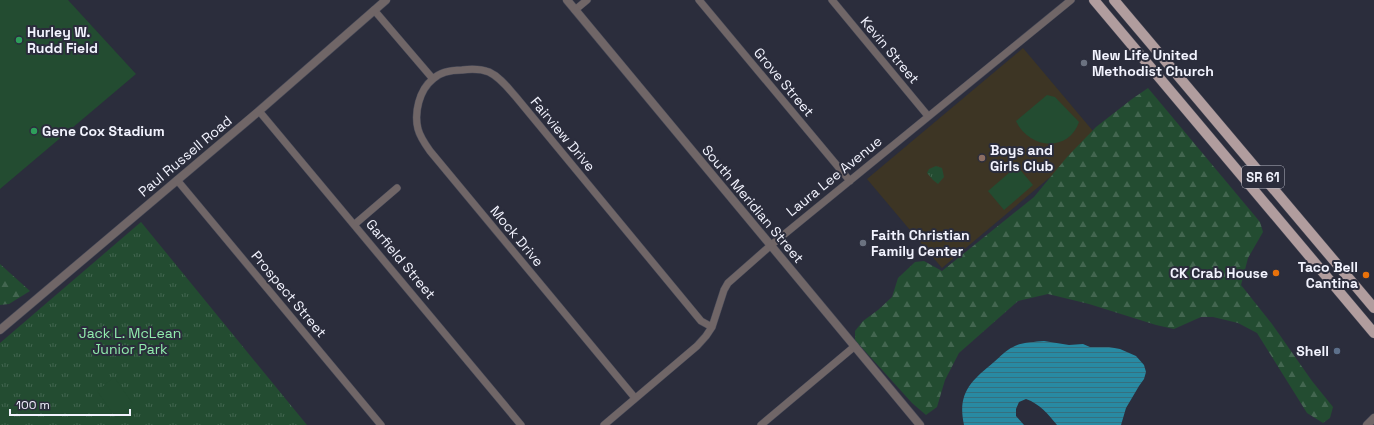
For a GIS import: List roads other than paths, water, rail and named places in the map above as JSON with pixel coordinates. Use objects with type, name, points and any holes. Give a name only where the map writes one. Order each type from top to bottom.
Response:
[{"type":"main road","name":"SR 61","points":[[1094,0],[1374,333]]},
{"type":"main road","name":"SR 61","points":[[1114,0],[1374,308]]},
{"type":"street","name":"Paul Russell Road","points":[[0,330],[178,180],[386,0]]},
{"type":"street","name":"South Meridian Street","points":[[567,0],[770,246],[856,346],[917,424]]},
{"type":"street","points":[[575,10],[587,0]]},
{"type":"street","name":"Grove Street","points":[[699,0],[850,181]]},
{"type":"street","name":"Kevin Street","points":[[832,0],[928,116]]},
{"type":"street","name":"Laura Lee Avenue","points":[[604,425],[697,346],[706,336],[712,327],[720,299],[728,283],[770,246],[928,116],[1072,0]]},
{"type":"street","points":[[374,10],[432,79]]},
{"type":"street","name":"Fairview Drive","points":[[432,79],[442,73],[456,70],[488,72],[498,78],[516,97],[701,321],[712,327]]},
{"type":"street","name":"Mock Drive","points":[[432,79],[420,97],[417,110],[418,129],[422,140],[636,398]]},
{"type":"street","name":"Garfield Street","points":[[259,110],[521,425]]},
{"type":"street","name":"Prospect Street","points":[[178,180],[381,425]]},
{"type":"street","points":[[355,224],[397,188]]},
{"type":"street","points":[[761,425],[856,346]]},
{"type":"street","points":[[1366,425],[1374,418]]},
{"type":"water","points":[[1044,341],[1069,345],[1083,344],[1090,347],[1109,347],[1120,349],[1136,356],[1144,365],[1146,372],[1144,379],[1126,408],[1121,425],[1057,425],[1040,407],[1026,399],[1019,402],[1016,409],[1016,416],[1024,425],[964,425],[962,404],[964,396],[979,375],[1010,348],[1024,343]]},
{"type":"place","name":"Hurley W. Rudd Field","points":[[19,40]]},
{"type":"place","name":"New Life United Methodist Church","points":[[1084,63]]},
{"type":"place","name":"Gene Cox Stadium","points":[[34,131]]},
{"type":"place","name":"Boys and Girls Club","points":[[982,158]]},
{"type":"place","name":"Faith Christian Family Center","points":[[863,243]]},
{"type":"place","name":"CK Crab House","points":[[1276,273]]},
{"type":"place","name":"Taco Bell Cantina","points":[[1366,275]]},
{"type":"place","name":"Shell","points":[[1337,351]]},
{"type":"park label","name":"Jack L. McLean Junior Park","points":[[130,342]]}]
